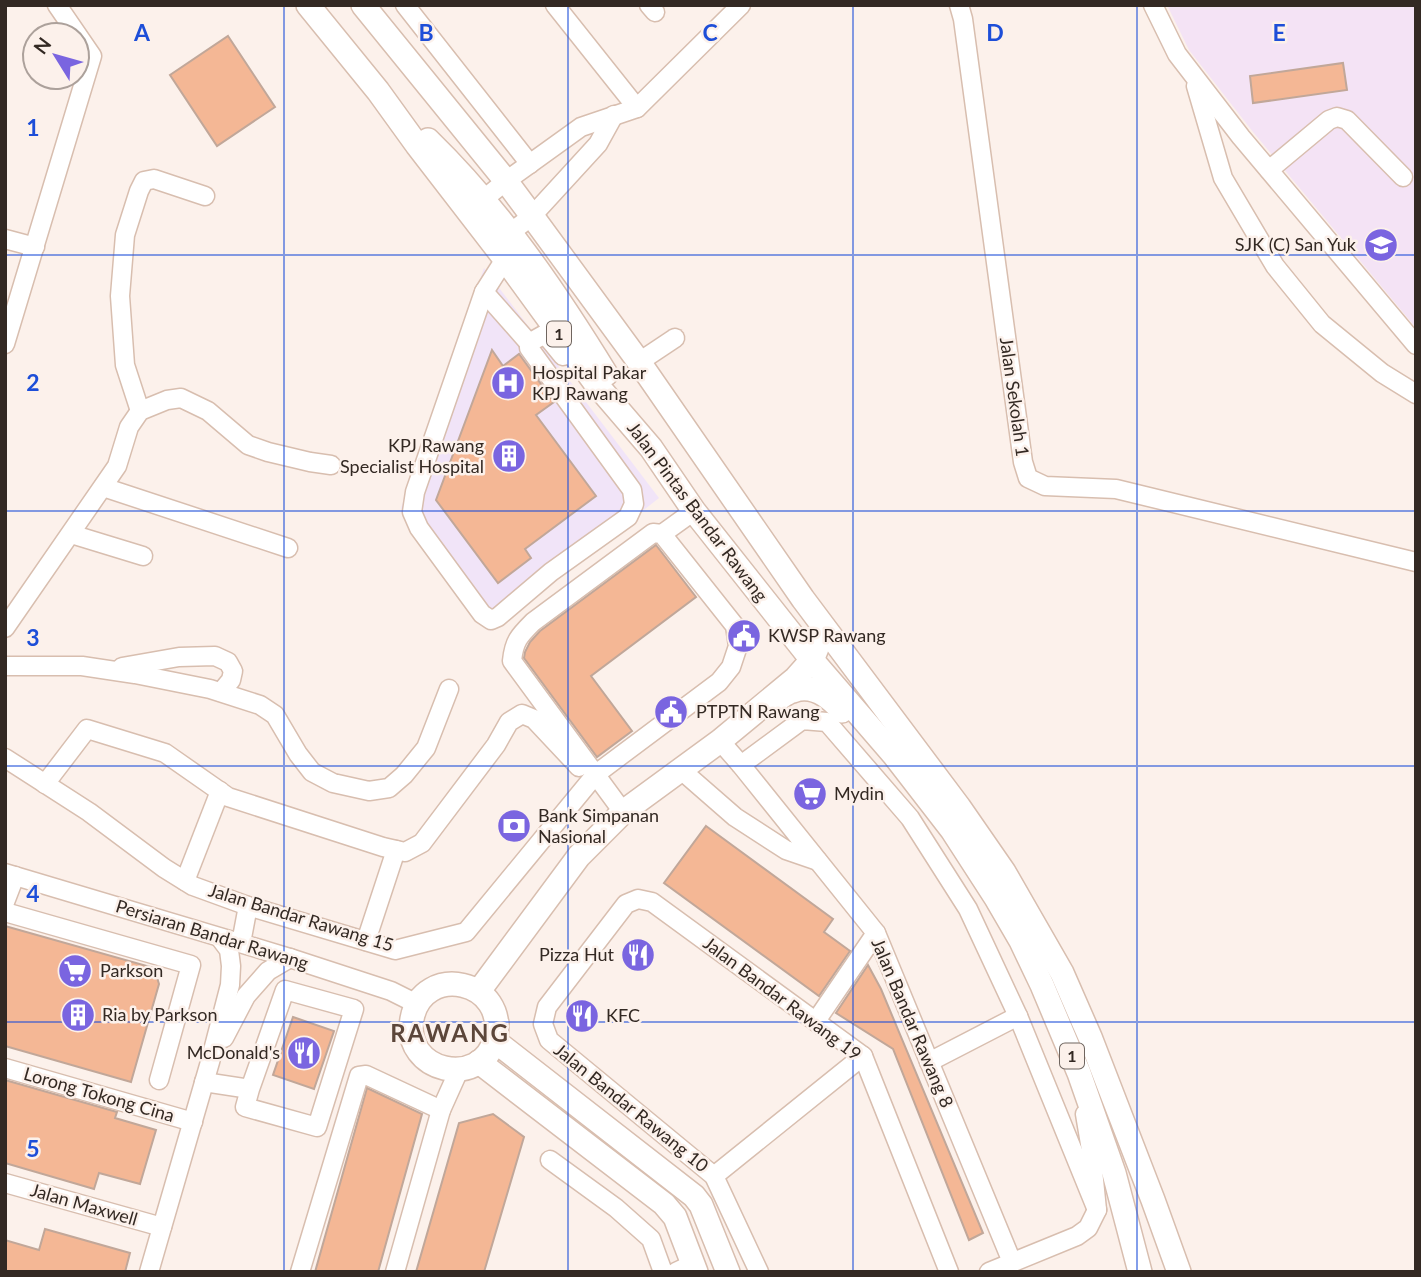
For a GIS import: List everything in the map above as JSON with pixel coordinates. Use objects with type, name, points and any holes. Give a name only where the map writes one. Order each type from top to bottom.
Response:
[{"type":"main road","name":"Jalan Pintas Bandar Rawang","points":[[308,5],[378,91],[596,384],[651,449],[694,510],[812,660],[894,755],[952,830],[1021,941],[1042,985],[1079,1073],[1114,1173],[1140,1272]]},
{"type":"main road","name":"Jalan Pintas Bandar Rawang","points":[[363,5],[532,216],[639,362],[803,599],[959,807],[1004,872],[1062,973],[1090,1037],[1179,1272]]},
{"type":"main road","points":[[378,91],[460,171],[510,233],[573,321],[651,449]]},
{"type":"main road","points":[[479,991],[579,856],[623,812],[720,741],[796,678],[812,660],[819,644],[803,599]]},
{"type":"main road","points":[[757,711],[794,690],[812,689],[823,693],[844,713],[929,816],[968,855]]},
{"type":"main road","points":[[459,984],[479,991],[494,1010],[496,1032],[489,1052],[469,1066],[446,1069],[434,1065],[419,1052],[413,1042],[412,1017],[417,1004],[433,989],[446,985],[459,984]]},
{"type":"main road","points":[[496,1032],[694,1196],[701,1205],[728,1272]]},
{"type":"main road","points":[[469,1066],[664,1203],[675,1217],[689,1269]]},
{"type":"street","points":[[5,344],[92,56],[57,5]]},
{"type":"street","points":[[405,5],[530,164]]},
{"type":"street","points":[[555,5],[638,108]]},
{"type":"street","points":[[484,199],[581,127],[638,108],[741,5]]},
{"type":"street","name":"Jalan Sekolah 1","points":[[959,5],[1023,462],[1028,478],[1045,486],[1116,489],[1416,562]]},
{"type":"street","points":[[1153,5],[1177,54],[1194,76],[1416,345]]},
{"type":"street","points":[[1194,76],[1223,178],[1275,266],[1322,324],[1382,373],[1416,394]]},
{"type":"street","points":[[510,233],[532,216],[598,144],[614,115]]},
{"type":"street","points":[[1269,170],[1329,120],[1337,117],[1347,120],[1403,177]]},
{"type":"street","points":[[139,411],[125,365],[120,296],[125,235],[144,181],[154,179],[205,196]]},
{"type":"street","points":[[5,239],[34,247]]},
{"type":"street","points":[[484,292],[529,344],[529,348],[632,490],[634,503],[628,517],[551,572],[491,620],[482,614],[419,528],[412,512],[415,492],[484,292],[505,259]]},
{"type":"street","points":[[529,344],[545,334],[621,428],[651,449]]},
{"type":"street","points":[[639,362],[674,338]]},
{"type":"street","points":[[5,628],[117,466],[129,427],[139,411],[167,400],[181,398],[208,411],[248,445],[331,465]]},
{"type":"street","points":[[103,487],[288,548]]},
{"type":"street","points":[[623,812],[594,777],[512,661],[513,648],[519,635],[533,622],[653,533],[662,534],[694,510]]},
{"type":"street","points":[[71,534],[144,556]]},
{"type":"street","name":"Jalan Bandar Rawang 15","points":[[5,758],[89,812],[164,868],[193,886],[248,906],[395,950],[466,932],[594,777],[719,682],[731,667],[738,646],[735,626],[662,534]]},
{"type":"street","points":[[108,670],[179,657],[215,656],[228,662],[233,671],[231,680],[221,692]]},
{"type":"street","points":[[5,666],[82,666],[135,674],[221,692],[260,705],[275,715],[312,772],[332,783],[369,791],[389,788],[404,775],[426,748],[449,689]]},
{"type":"street","points":[[45,784],[87,729],[165,753],[228,797],[383,848],[405,852],[422,843],[496,745],[509,722],[522,714],[534,719],[594,777]]},
{"type":"street","points":[[741,765],[802,720],[827,722],[910,818],[968,909],[1017,1016],[1097,1210]]},
{"type":"street","name":"Jalan Bandar Rawang 8","points":[[720,741],[876,933],[929,1062],[1021,1264]]},
{"type":"street","points":[[680,769],[735,817],[786,850],[818,861]]},
{"type":"street","points":[[185,881],[220,791]]},
{"type":"street","points":[[366,942],[396,850]]},
{"type":"street","points":[[5,902],[10,874]]},
{"type":"street","name":"Persiaran Bandar Rawang","points":[[10,874],[391,990],[417,1004]]},
{"type":"street","name":"Jalan Bandar Rawang 10","points":[[652,902],[638,899],[626,904],[547,1007],[543,1024],[549,1040],[714,1176],[759,1272]]},
{"type":"street","name":"Jalan Bandar Rawang 19","points":[[652,902],[863,1056],[949,1272]]},
{"type":"street","points":[[241,943],[248,906]]},
{"type":"street","points":[[5,912],[191,965],[159,1080]]},
{"type":"street","points":[[816,1021],[876,933]]},
{"type":"street","points":[[149,1272],[230,985],[232,966],[229,950],[220,938]]},
{"type":"street","points":[[210,1062],[246,996],[268,971],[290,958]]},
{"type":"street","points":[[285,990],[354,1009],[317,1127],[245,1107],[250,1089],[285,990]]},
{"type":"street","points":[[929,1062],[1017,1016]]},
{"type":"street","points":[[714,1176],[863,1056]]},
{"type":"street","points":[[395,1272],[441,1110],[469,1066]]},
{"type":"street","name":"Lorong Tokong Cina","points":[[5,1068],[193,1122]]},
{"type":"street","points":[[989,1272],[1021,1264],[1077,1236],[1088,1228],[1097,1210],[1079,1073]]},
{"type":"street","points":[[300,1272],[359,1076],[366,1075],[441,1110]]},
{"type":"street","points":[[204,1082],[250,1089]]},
{"type":"street","points":[[550,1160],[615,1208],[651,1239],[663,1272]]},
{"type":"street","name":"Jalan Maxwell","points":[[5,1183],[162,1227]]},
{"type":"shaded area","name":"SJK (C) San Yuk","points":[[1167,5],[1416,5],[1416,328],[1253,132],[1189,50]]},
{"type":"shaded area","name":"Hospital Pakar KPJ Rawang","points":[[484,268],[659,498],[490,631],[401,508]]},
{"type":"building","points":[[228,36],[275,107],[217,146],[170,75]]},
{"type":"building","points":[[1343,63],[1347,90],[1253,103],[1250,76]]},
{"type":"building","name":"KPJ Rawang Specialist Hospital","points":[[492,350],[503,366],[519,354],[554,402],[536,415],[596,496],[525,549],[531,558],[498,583],[436,500]]},
{"type":"building","points":[[656,545],[696,597],[591,676],[632,731],[597,757],[524,658],[525,652],[540,631]]},
{"type":"building","points":[[706,826],[833,919],[824,932],[850,951],[819,996],[664,883]]},
{"type":"building","name":"Ria by Parkson","points":[[5,926],[154,968],[159,984],[131,1082],[5,1046]]},
{"type":"building","points":[[868,965],[881,989],[983,1233],[969,1240],[893,1049],[836,1013]]},
{"type":"building","name":"McDonald's","points":[[293,1017],[334,1031],[314,1089],[273,1075]]},
{"type":"building","points":[[5,1080],[117,1112],[115,1118],[156,1130],[140,1184],[99,1173],[94,1189],[5,1163]]},
{"type":"building","points":[[367,1088],[422,1114],[378,1272],[315,1272]]},
{"type":"building","points":[[493,1114],[524,1137],[484,1272],[416,1272],[459,1123]]},
{"type":"building","points":[[45,1229],[130,1253],[125,1272],[5,1272],[5,1240],[39,1250]]},
{"type":"place","name":"SJK (C) San Yuk","points":[[1381,245]]},
{"type":"place","name":"Hospital Pakar KPJ Rawang","points":[[508,383]]},
{"type":"place","name":"KPJ Rawang Specialist Hospital","points":[[509,456]]},
{"type":"place","name":"KWSP Rawang","points":[[744,636]]},
{"type":"place","name":"PTPTN Rawang","points":[[671,712]]},
{"type":"place","name":"Mydin","points":[[810,794]]},
{"type":"place","name":"Bank Simpanan Nasional","points":[[514,826]]},
{"type":"place","name":"Pizza Hut","points":[[638,955]]},
{"type":"place","name":"Parkson","points":[[75,971]]},
{"type":"place","name":"Ria by Parkson","points":[[78,1015]]},
{"type":"place","name":"KFC","points":[[582,1016]]},
{"type":"place","name":"McDonald's","points":[[304,1053]]},
{"type":"district","name":"RAWANG","points":[[450,1034]]}]
